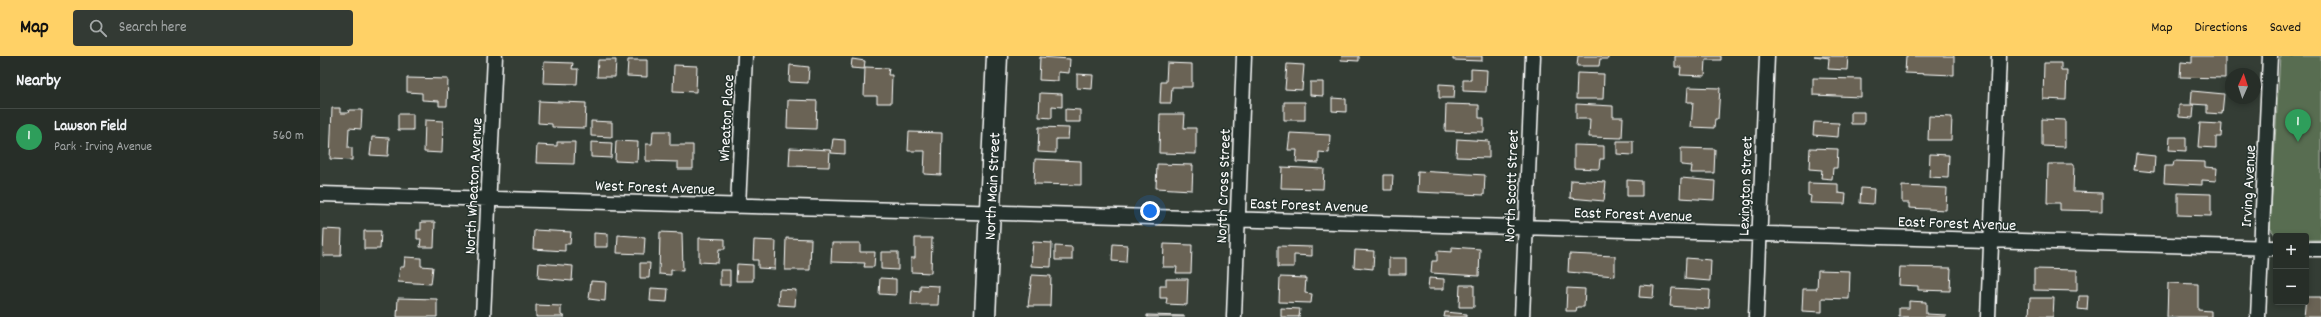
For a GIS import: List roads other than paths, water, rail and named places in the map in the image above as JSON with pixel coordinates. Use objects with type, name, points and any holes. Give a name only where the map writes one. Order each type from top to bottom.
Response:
[{"type":"street","name":"North Wheaton Avenue","points":[[484,317],[495,56]]},
{"type":"street","name":"Wheaton Place","points":[[738,206],[745,56]]},
{"type":"street","name":"North Main Street","points":[[985,317],[996,56]]},
{"type":"street","name":"North Cross Street","points":[[1234,317],[1244,56]]},
{"type":"street","name":"North Scott Street","points":[[1522,317],[1533,56]]},
{"type":"street","name":"Lexington Street","points":[[1756,317],[1767,56]]},
{"type":"street","points":[[1988,317],[1999,56]]},
{"type":"street","name":"Irving Avenue","points":[[2258,317],[2270,56]]},
{"type":"street","name":"West Forest Avenue","points":[[320,194],[990,212]]},
{"type":"street","name":"East Forest Avenue","points":[[990,212],[2273,248]]},
{"type":"street","points":[[2309,249],[2321,249]]},
{"type":"place","name":"Lawson Field","points":[[2298,142]]}]
